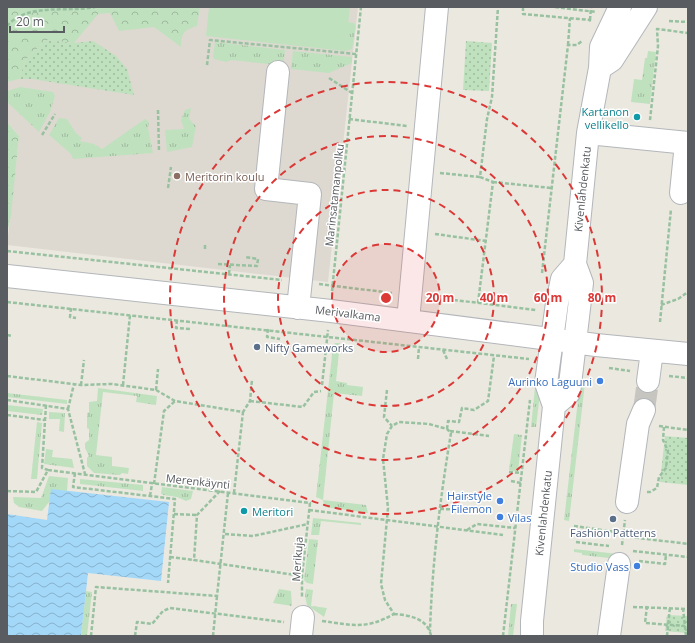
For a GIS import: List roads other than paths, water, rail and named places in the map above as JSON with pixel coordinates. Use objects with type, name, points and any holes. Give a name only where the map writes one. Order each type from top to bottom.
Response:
[{"type":"street","points":[[408,321],[437,7]]},
{"type":"street","points":[[600,68],[612,60],[646,7]]},
{"type":"street","name":"Kivenlahdenkatu","points":[[554,406],[569,393],[582,283],[575,264],[588,132],[600,68],[601,47],[612,10]]},
{"type":"street","points":[[278,72],[266,189],[310,194],[298,308]]},
{"type":"street","points":[[588,132],[687,143],[681,193]]},
{"type":"street","name":"Kivenlahdenkatu","points":[[531,631],[554,406],[546,383],[562,280],[575,264]]},
{"type":"street","name":"Merivalkama","points":[[7,276],[331,311],[575,342],[688,354]]},
{"type":"street","points":[[648,381],[652,350]]},
{"type":"street","points":[[627,502],[641,417]]},
{"type":"street","points":[[609,636],[620,556]]},
{"type":"water","points":[[51,489],[169,502],[161,581],[88,573],[81,636],[7,636],[7,514],[47,520]]},
{"type":"tunnel","points":[[644,410],[648,381]]},
{"type":"place","name":"Kartanon vellikello","points":[[637,117]]},
{"type":"place","name":"Meritorin koulu","points":[[177,176]]},
{"type":"place","name":"Nifty Gameworks","points":[[257,347]]},
{"type":"place","name":"Aurinko Laguuni","points":[[600,381]]},
{"type":"place","name":"Hairstyle Filemon","points":[[500,501]]},
{"type":"place","name":"Meritori","points":[[244,511]]},
{"type":"place","name":"Vilas","points":[[500,517]]},
{"type":"place","name":"Fashion Patterns","points":[[613,519]]},
{"type":"place","name":"Studio Vass","points":[[637,566]]}]
